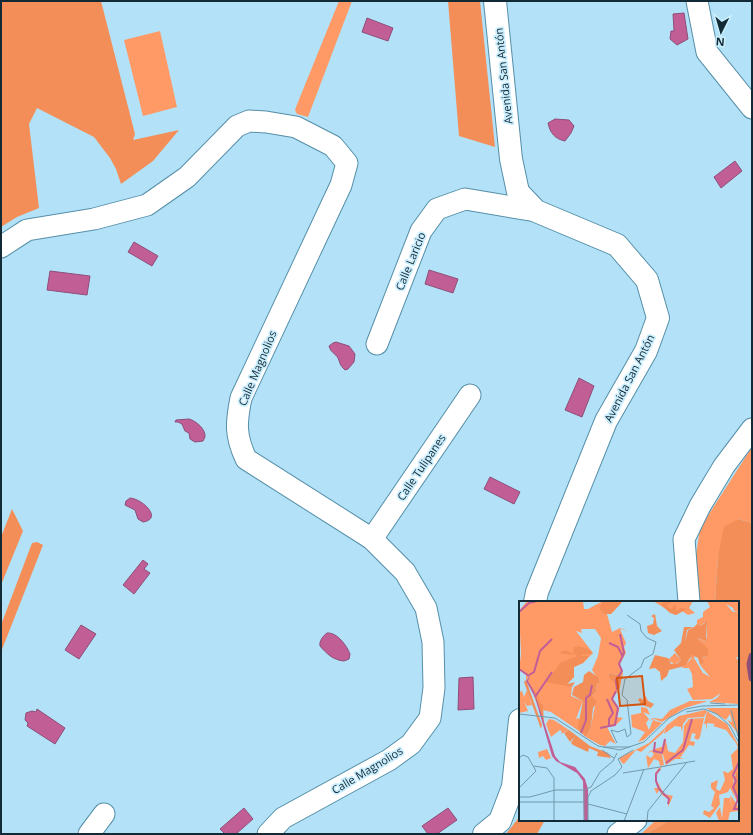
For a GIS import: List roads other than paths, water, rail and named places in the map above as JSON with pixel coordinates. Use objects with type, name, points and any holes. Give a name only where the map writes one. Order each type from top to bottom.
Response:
[{"type":"street","name":"Avenida San Antón","points":[[495,1],[511,159],[518,192],[536,212],[617,246],[647,280],[658,318],[646,351],[606,421],[537,592],[535,601]]},
{"type":"street","points":[[697,1],[707,52],[752,108]]},
{"type":"street","name":"Calle Magnolios","points":[[1,247],[27,230],[94,219],[147,205],[187,177],[237,126],[249,121],[296,127],[333,146],[347,163],[342,185],[241,398],[237,431],[240,446],[246,459],[372,539],[405,572],[426,608],[433,642],[434,688],[430,718],[411,744],[389,760],[283,818],[268,834]]},
{"type":"street","name":"Calle Laricio","points":[[377,344],[422,231],[437,209],[465,200],[536,212]]},
{"type":"street","name":"Calle Tulipanes","points":[[372,539],[470,396]]},
{"type":"street","points":[[689,601],[684,539],[700,506],[720,473],[752,429]]},
{"type":"street","points":[[484,834],[500,821],[514,787],[519,731]]},
{"type":"street","points":[[89,834],[104,814]]},
{"type":"street","points":[[618,834],[635,821]]},
{"type":"waterway","points":[[752,656],[750,664],[752,678]]}]
